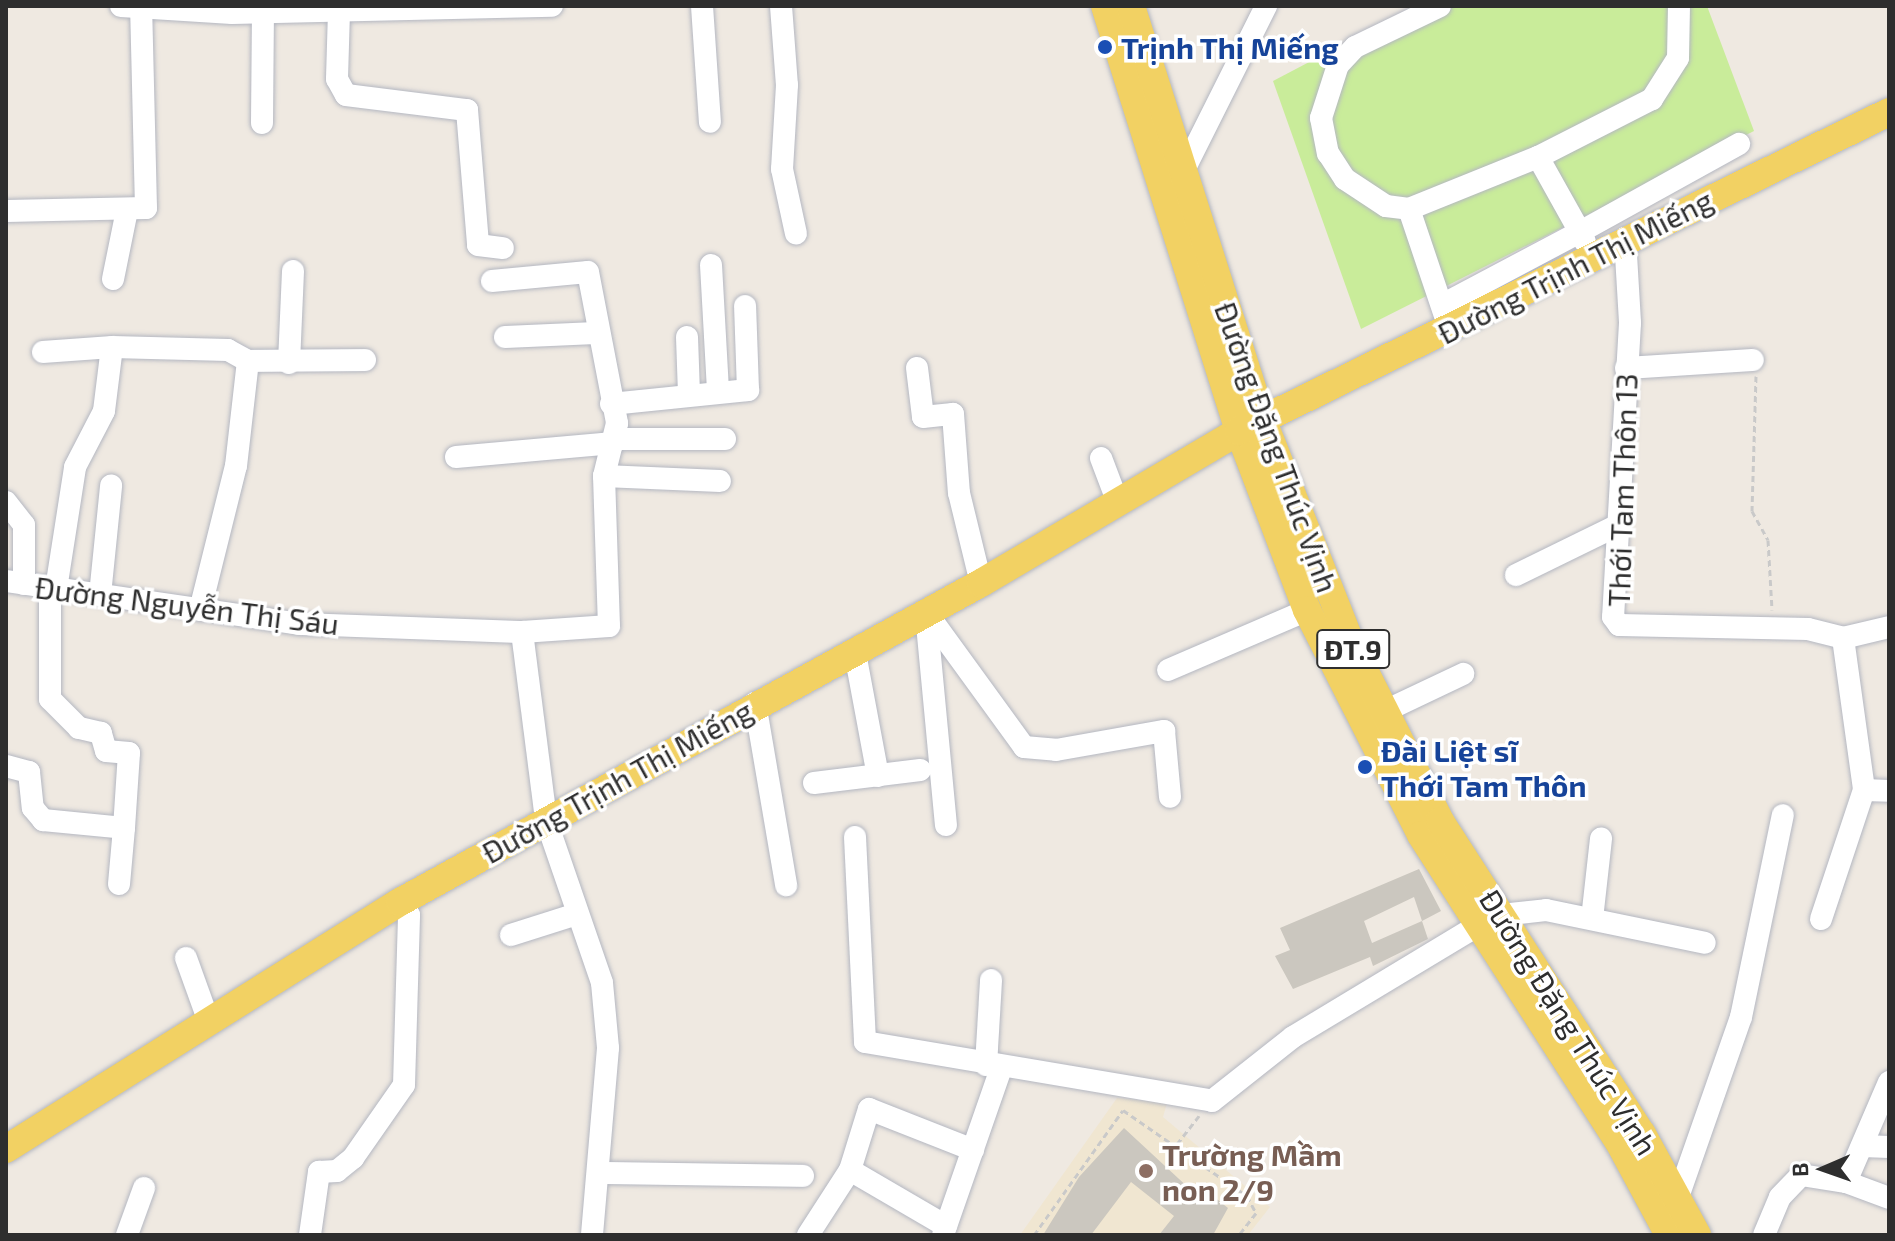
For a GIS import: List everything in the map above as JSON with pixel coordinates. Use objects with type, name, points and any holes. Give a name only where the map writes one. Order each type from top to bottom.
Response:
[{"type":"main road","name":"Đường Đặng Thúc Vịnh","points":[[1105,6],[1250,425],[1307,610],[1387,777],[1490,920],[1678,1197],[1697,1235]]},
{"type":"main road","name":"Đường Đặng Thúc Vịnh","points":[[1131,6],[1183,172],[1250,425],[1383,712],[1490,920],[1619,1142],[1669,1235]]},
{"type":"main road","name":"Đường Trịnh Thị Miếng","points":[[8,1142],[400,902],[755,703],[855,653],[981,583],[1250,425],[1446,317],[1586,243],[1625,238],[1889,112]]},
{"type":"street","points":[[6,211],[146,208],[133,7],[263,13],[552,6]]},
{"type":"street","points":[[702,6],[710,122]]},
{"type":"street","points":[[781,6],[787,85],[782,169],[796,234]]},
{"type":"street","points":[[1183,172],[1266,6]]},
{"type":"street","points":[[1440,6],[1355,47],[1328,85],[1321,118],[1328,153],[1345,179],[1386,206],[1409,209],[1538,157],[1652,99],[1678,58],[1679,6]]},
{"type":"street","points":[[339,11],[337,79],[346,95],[467,110],[478,245],[503,248]]},
{"type":"street","points":[[262,123],[263,13]]},
{"type":"street","points":[[1538,157],[1586,243],[1739,144]]},
{"type":"street","points":[[1409,209],[1446,317]]},
{"type":"street","points":[[113,279],[127,210]]},
{"type":"street","name":"Thới Tam Thôn 13","points":[[1625,238],[1626,368],[1613,617],[1619,625],[1808,629],[1843,638]]},
{"type":"street","points":[[711,265],[718,392]]},
{"type":"street","points":[[289,363],[293,271]]},
{"type":"street","points":[[492,281],[588,272],[596,333],[611,404],[613,441],[604,476],[720,481]]},
{"type":"street","points":[[611,404],[689,393],[748,390],[745,306]]},
{"type":"street","points":[[505,337],[596,333]]},
{"type":"street","points":[[687,337],[689,393]]},
{"type":"street","points":[[43,352],[112,347],[228,350],[248,361],[365,360]]},
{"type":"street","points":[[112,347],[104,411],[78,454],[53,588],[50,699],[79,728],[101,733],[106,751],[129,753],[119,884]]},
{"type":"street","points":[[1626,368],[1753,360]]},
{"type":"street","points":[[200,610],[236,466],[248,361]]},
{"type":"street","points":[[917,368],[923,417],[953,414],[959,493],[981,583]]},
{"type":"street","points":[[456,457],[613,441],[725,439]]},
{"type":"street","points":[[1101,458],[1118,503]]},
{"type":"street","name":"Đường Nguyễn Thị Sáu","points":[[15,583],[299,624],[522,632],[609,626],[604,476]]},
{"type":"street","points":[[100,595],[111,486]]},
{"type":"street","points":[[6,502],[24,525],[15,583]]},
{"type":"street","points":[[1516,575],[1616,526]]},
{"type":"street","points":[[1168,670],[1307,610]]},
{"type":"street","points":[[926,612],[1024,747],[1056,750],[1164,731],[1170,797]]},
{"type":"street","points":[[926,612],[946,825]]},
{"type":"street","points":[[1821,919],[1864,790],[1843,638],[1889,627]]},
{"type":"street","points":[[522,632],[546,820],[602,983],[608,1048],[600,1173],[592,1235]]},
{"type":"street","points":[[855,653],[878,776]]},
{"type":"street","points":[[1383,712],[1463,674]]},
{"type":"street","points":[[755,703],[786,885]]},
{"type":"street","points":[[6,766],[29,772],[33,808],[43,820],[124,828]]},
{"type":"street","points":[[814,783],[920,770]]},
{"type":"street","points":[[1864,790],[1889,791]]},
{"type":"street","points":[[1678,1197],[1741,1017],[1783,815]]},
{"type":"street","points":[[855,837],[865,1042],[1212,1101],[1293,1037],[1490,920],[1546,910],[1705,943]]},
{"type":"street","points":[[1592,919],[1601,839]]},
{"type":"street","points":[[310,1235],[319,1172],[337,1171],[353,1158],[404,1085],[409,915],[400,902]]},
{"type":"street","points":[[511,935],[577,914]]},
{"type":"street","points":[[186,958],[208,1019]]},
{"type":"street","points":[[850,1170],[945,1231],[973,1150],[994,1066],[991,980]]},
{"type":"street","points":[[1846,1182],[1889,1082]]},
{"type":"street","points":[[808,1235],[850,1170],[869,1109],[973,1150]]},
{"type":"street","points":[[1862,1146],[1889,1147]]},
{"type":"street","points":[[600,1173],[803,1176]]},
{"type":"street","points":[[1764,1235],[1780,1197],[1801,1175],[1846,1182],[1889,1198]]},
{"type":"street","points":[[127,1235],[144,1188]]},
{"type":"path","points":[[1753,360],[1760,409],[1752,511],[1768,540],[1772,613]]},
{"type":"path","points":[[1177,1144],[1212,1101]]},
{"type":"path","points":[[1034,1235],[1115,1112],[1135,1113],[1255,1206],[1239,1235]]},
{"type":"shaded area","name":"Trường Mầm non 2/9","points":[[1117,1098],[1167,1103],[1163,1117],[1270,1207],[1248,1235],[1020,1235]]},
{"type":"green space","points":[[1416,6],[1707,6],[1754,131],[1361,329],[1273,81]]},
{"type":"building","points":[[1419,869],[1441,911],[1422,921],[1428,939],[1373,966],[1370,957],[1293,989],[1275,956],[1290,950],[1280,928]],"holes":[[[1414,897],[1422,921],[1372,943],[1364,921]]]},
{"type":"building","points":[[1124,1128],[1192,1191],[1198,1184],[1228,1208],[1213,1235],[1159,1235],[1174,1216],[1131,1182],[1091,1235],[1043,1235],[1079,1177]]},
{"type":"place","name":"Trịnh Thị Miếng","points":[[1105,47]]},
{"type":"place","name":"Đài Liệt sĩ Thới Tam Thôn","points":[[1365,767]]},
{"type":"place","name":"Trường Mầm non 2/9","points":[[1146,1171]]}]
